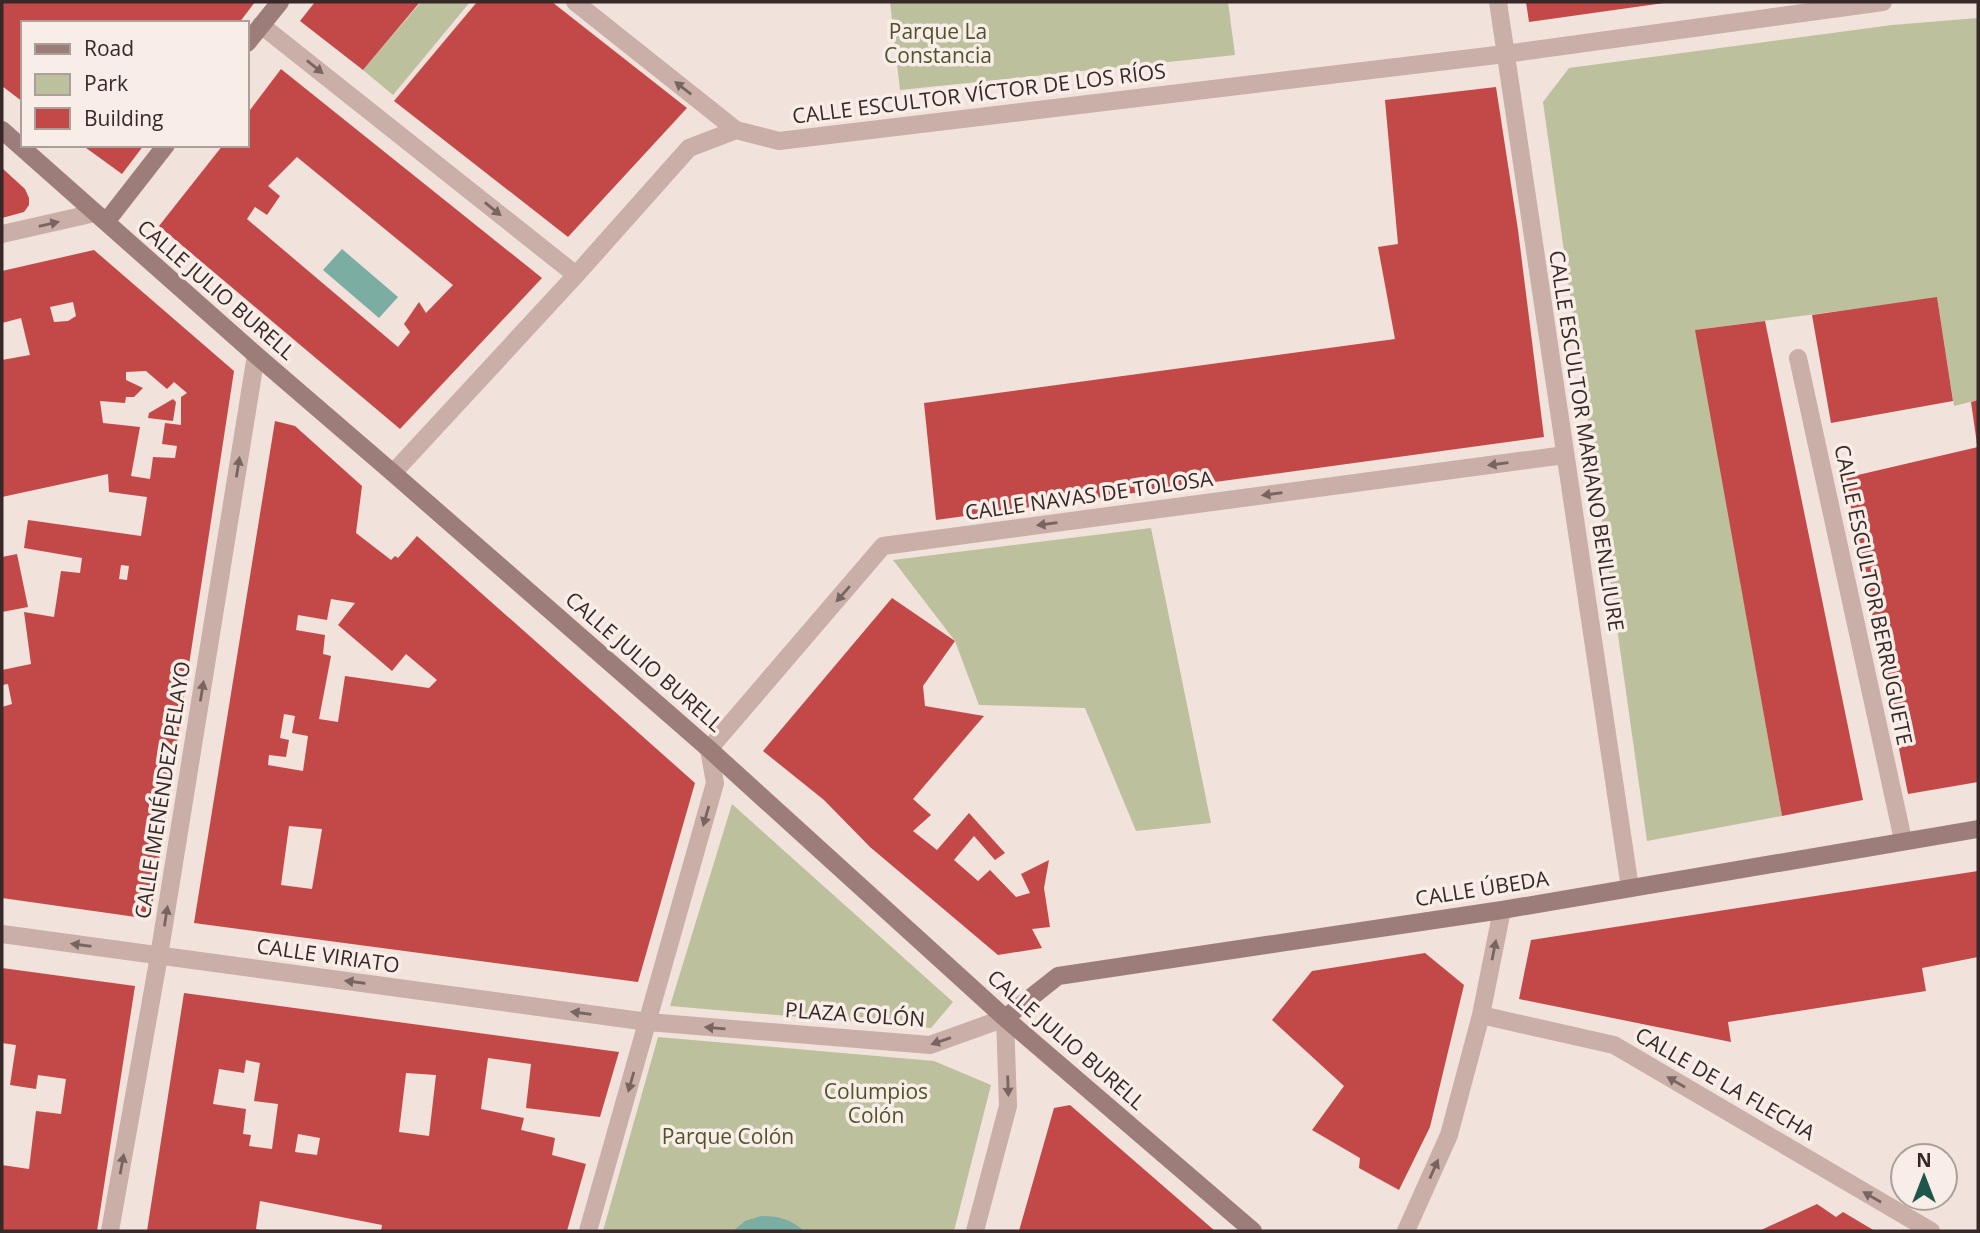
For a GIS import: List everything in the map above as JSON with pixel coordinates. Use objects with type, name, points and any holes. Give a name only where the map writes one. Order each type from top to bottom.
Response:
[{"type":"main road","points":[[248,42],[280,2]]},
{"type":"main road","name":"CALLE JULIO BURELL","points":[[2,130],[21,147]]},
{"type":"main road","name":"CALLE JULIO BURELL","points":[[21,147],[709,750],[1005,1018],[1254,1231]]},
{"type":"main road","points":[[100,217],[164,147]]},
{"type":"main road","name":"CALLE ÚBEDA","points":[[1005,1018],[1058,976],[1502,910],[1978,829]]},
{"type":"street","points":[[575,2],[736,130]]},
{"type":"street","name":"CALLE ESCULTOR MARIANO BENLLIURE","points":[[1497,2],[1630,888]]},
{"type":"street","name":"CALLE ESCULTOR VÍCTOR DE LOS RÍOS","points":[[736,130],[779,142],[1505,54],[1883,2]]},
{"type":"street","points":[[261,25],[576,275]]},
{"type":"street","points":[[393,472],[576,275],[689,148],[736,130]]},
{"type":"street","points":[[2,234],[100,217]]},
{"type":"street","name":"CALLE MENÉNDEZ PELAYO","points":[[110,1231],[159,956],[256,355]]},
{"type":"street","name":"CALLE ESCULTOR BERRUGUETE","points":[[1798,358],[1903,840]]},
{"type":"street","name":"CALLE NAVAS DE TOLOSA","points":[[709,750],[883,546],[1565,455]]},
{"type":"street","points":[[587,1231],[715,783],[709,750]]},
{"type":"street","points":[[1406,1231],[1449,1135],[1481,1015],[1502,910]]},
{"type":"street","name":"CALLE VIRIATO","points":[[2,934],[648,1022]]},
{"type":"street","name":"CALLE DE LA FLECHA","points":[[1481,1015],[1614,1045],[1931,1231]]},
{"type":"street","points":[[975,1231],[1008,1106],[1005,1018]]},
{"type":"street","name":"PLAZA COLÓN","points":[[648,1022],[930,1045],[1005,1018]]},
{"type":"green space","points":[[421,2],[470,2],[393,95],[363,70]]},
{"type":"green space","name":"Parque La Constancia","points":[[890,2],[1228,2],[1235,55],[900,90]]},
{"type":"green space","points":[[1978,18],[1978,400],[1954,406],[1937,298],[1696,330],[1782,816],[1647,841],[1543,102],[1569,68],[1892,25]]},
{"type":"green space","points":[[1151,528],[1211,823],[1136,831],[1085,708],[979,705],[955,641],[893,560]]},
{"type":"green space","points":[[732,804],[953,1002],[931,1028],[670,1006]]},
{"type":"green space","name":"Parque Colón","points":[[658,1037],[934,1061],[991,1085],[954,1231],[603,1231]]},
{"type":"water","points":[[342,249],[398,297],[379,318],[323,270]]},
{"type":"water","points":[[761,1216],[784,1219],[804,1231],[733,1231],[745,1221]]},
{"type":"building","points":[[2,2],[255,2],[241,21],[21,21],[21,100],[2,86]]},
{"type":"building","points":[[315,2],[420,2],[363,70],[300,21]]},
{"type":"building","points":[[477,2],[552,2],[687,108],[568,237],[394,101]]},
{"type":"building","points":[[1526,2],[1664,2],[1664,3],[1529,22]]},
{"type":"building","points":[[281,69],[542,278],[400,429],[159,226],[221,147],[248,147],[248,113]],"holes":[[[297,157],[453,285],[426,313],[419,302],[404,324],[410,332],[398,347],[247,219],[255,207],[267,215],[280,196],[268,186]]]},
{"type":"building","points":[[1496,87],[1518,230],[1544,437],[936,520],[924,403],[1395,339],[1378,247],[1398,244],[1385,100]]},
{"type":"building","points":[[85,147],[142,147],[122,174]]},
{"type":"building","points":[[2,168],[25,189],[29,205],[24,212],[2,218]]},
{"type":"building","points":[[94,250],[234,371],[150,919],[2,898],[2,707],[12,704],[8,684],[2,685],[2,670],[31,664],[24,612],[54,617],[61,571],[80,573],[82,558],[24,548],[28,520],[141,536],[147,497],[109,492],[108,474],[2,497],[2,360],[30,355],[21,318],[2,323],[2,271]],"holes":[[[73,302],[76,316],[68,321],[54,322],[50,307]],[[146,371],[167,389],[174,382],[187,393],[181,397],[181,425],[165,423],[162,444],[177,446],[175,458],[153,457],[150,479],[131,476],[140,427],[103,423],[100,401],[125,403],[126,397],[134,397],[143,388],[126,380],[126,372]],[[121,565],[129,566],[127,580],[119,579]]]},
{"type":"building","points":[[1937,297],[1953,401],[1831,423],[1812,315]]},
{"type":"building","points":[[1765,321],[1863,800],[1782,816],[1695,330]]},
{"type":"building","points":[[173,399],[176,402],[173,421],[148,418],[149,413]]},
{"type":"building","points":[[1978,400],[1978,444],[1977,444],[1971,402]]},
{"type":"building","points":[[275,421],[295,426],[362,486],[356,533],[391,560],[395,556],[398,558],[417,536],[695,783],[638,982],[194,923]],"holes":[[[331,599],[355,603],[338,625],[392,671],[406,654],[437,680],[429,688],[345,676],[338,722],[319,719],[331,656],[323,654],[325,635],[296,630],[298,615],[327,620]],[[284,714],[295,716],[292,733],[308,736],[303,771],[268,765],[269,755],[286,757],[289,740],[280,738]],[[289,826],[322,829],[312,889],[281,885]]]},
{"type":"building","points":[[1978,447],[1978,782],[1908,794],[1845,478]]},
{"type":"building","points":[[17,554],[28,607],[2,612],[2,557]]},
{"type":"building","points":[[892,598],[955,641],[923,686],[925,706],[984,716],[913,799],[931,815],[913,831],[937,850],[969,813],[1005,853],[995,860],[974,836],[954,860],[978,881],[990,870],[1016,897],[1030,893],[1021,874],[1049,860],[1044,888],[1050,927],[1032,929],[1042,948],[998,955],[870,847],[824,800],[763,751]]},
{"type":"building","points":[[1978,871],[1978,957],[1922,968],[1926,991],[1728,1022],[1731,1042],[1519,999],[1531,940]]},
{"type":"building","points":[[1425,953],[1464,985],[1430,1127],[1399,1190],[1359,1168],[1360,1158],[1312,1130],[1344,1086],[1272,1020],[1312,971]]},
{"type":"building","points":[[2,968],[135,986],[97,1231],[2,1231],[2,1165],[29,1169],[36,1111],[61,1114],[66,1079],[38,1075],[36,1089],[10,1085],[16,1045],[2,1043]]},
{"type":"building","points":[[184,993],[619,1052],[600,1117],[526,1108],[531,1064],[488,1058],[481,1109],[524,1118],[521,1130],[555,1138],[552,1155],[586,1164],[567,1231],[381,1231],[382,1225],[260,1201],[256,1229],[263,1231],[147,1231]],"holes":[[[246,1060],[260,1063],[254,1101],[278,1104],[272,1149],[249,1146],[251,1135],[243,1134],[246,1109],[213,1104],[219,1069],[244,1073]],[[406,1073],[436,1075],[429,1136],[399,1132]],[[298,1134],[320,1138],[317,1155],[295,1152]]]},
{"type":"building","points":[[1070,1105],[1215,1231],[1019,1231],[1054,1108]]},
{"type":"building","points":[[1817,1204],[1836,1217],[1843,1212],[1875,1231],[1759,1231]]},
{"type":"park label","name":"Columpios Colón","points":[[876,1104]]}]
